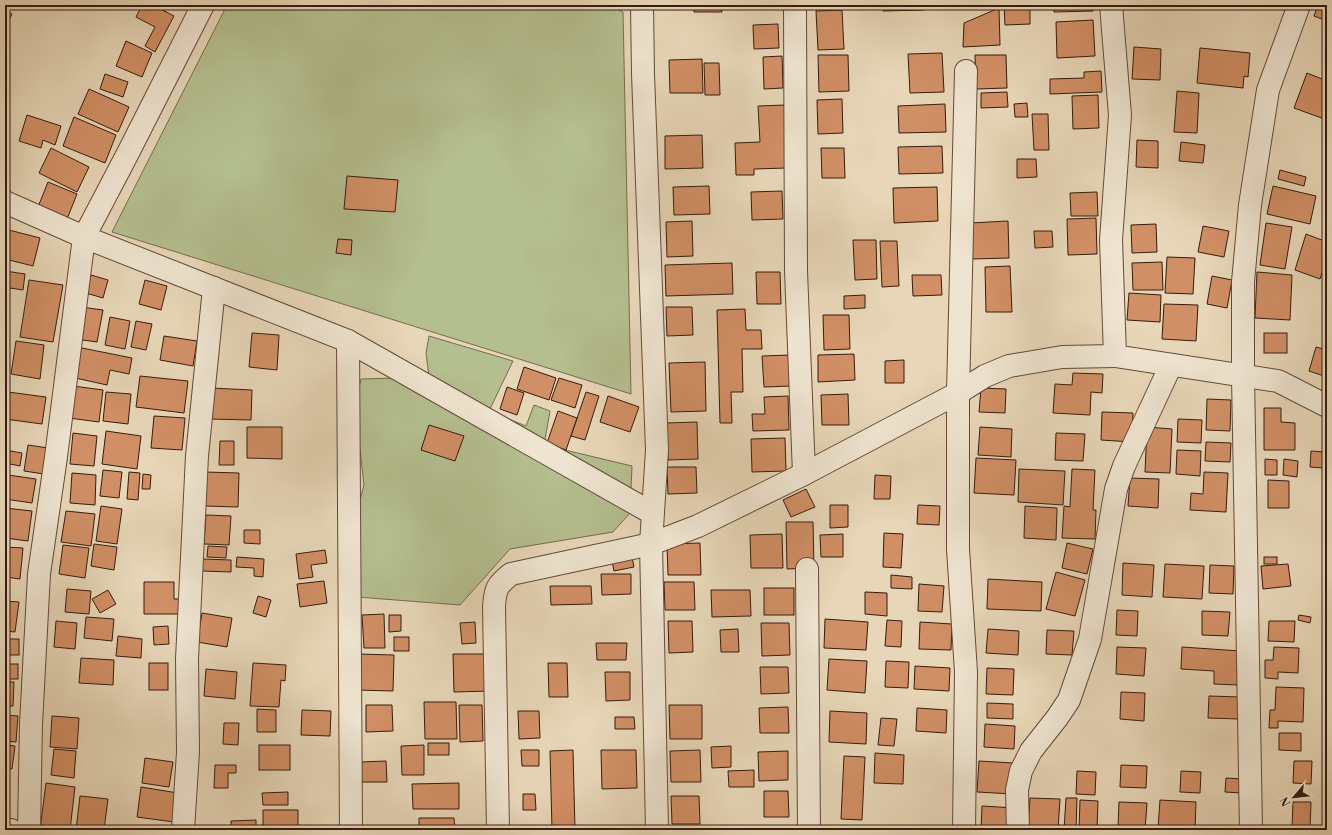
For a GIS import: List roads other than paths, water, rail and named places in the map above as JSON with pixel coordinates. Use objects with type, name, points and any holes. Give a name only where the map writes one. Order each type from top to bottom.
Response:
[{"type":"street","points":[[29,830],[31,724],[39,574],[56,457],[84,237],[203,5]]},
{"type":"street","points":[[642,5],[656,450],[651,544],[657,830]]},
{"type":"street","points":[[795,5],[796,272],[804,474]]},
{"type":"street","points":[[1111,5],[1120,114],[1111,240],[1115,356]]},
{"type":"street","points":[[1251,830],[1243,375],[1243,282],[1250,205],[1268,90],[1299,5]]},
{"type":"street","points":[[964,830],[966,672],[958,549],[958,393],[966,71]]},
{"type":"street","points":[[5,202],[84,237],[348,341],[652,513]]},
{"type":"street","points":[[183,830],[188,752],[187,659],[197,456],[214,288]]},
{"type":"street","points":[[348,341],[351,830]]},
{"type":"street","points":[[498,830],[494,593],[499,583],[511,574],[651,544],[698,526],[804,474],[958,393],[985,376],[1009,366],[1062,357],[1115,356],[1278,381],[1327,406]]},
{"type":"street","points":[[1018,830],[1017,790],[1021,771],[1031,751],[1057,718],[1068,700],[1090,639],[1116,489],[1124,466],[1171,365]]},
{"type":"street","points":[[807,569],[809,830]]},
{"type":"street","points":[[5,829],[11,830]]}]
